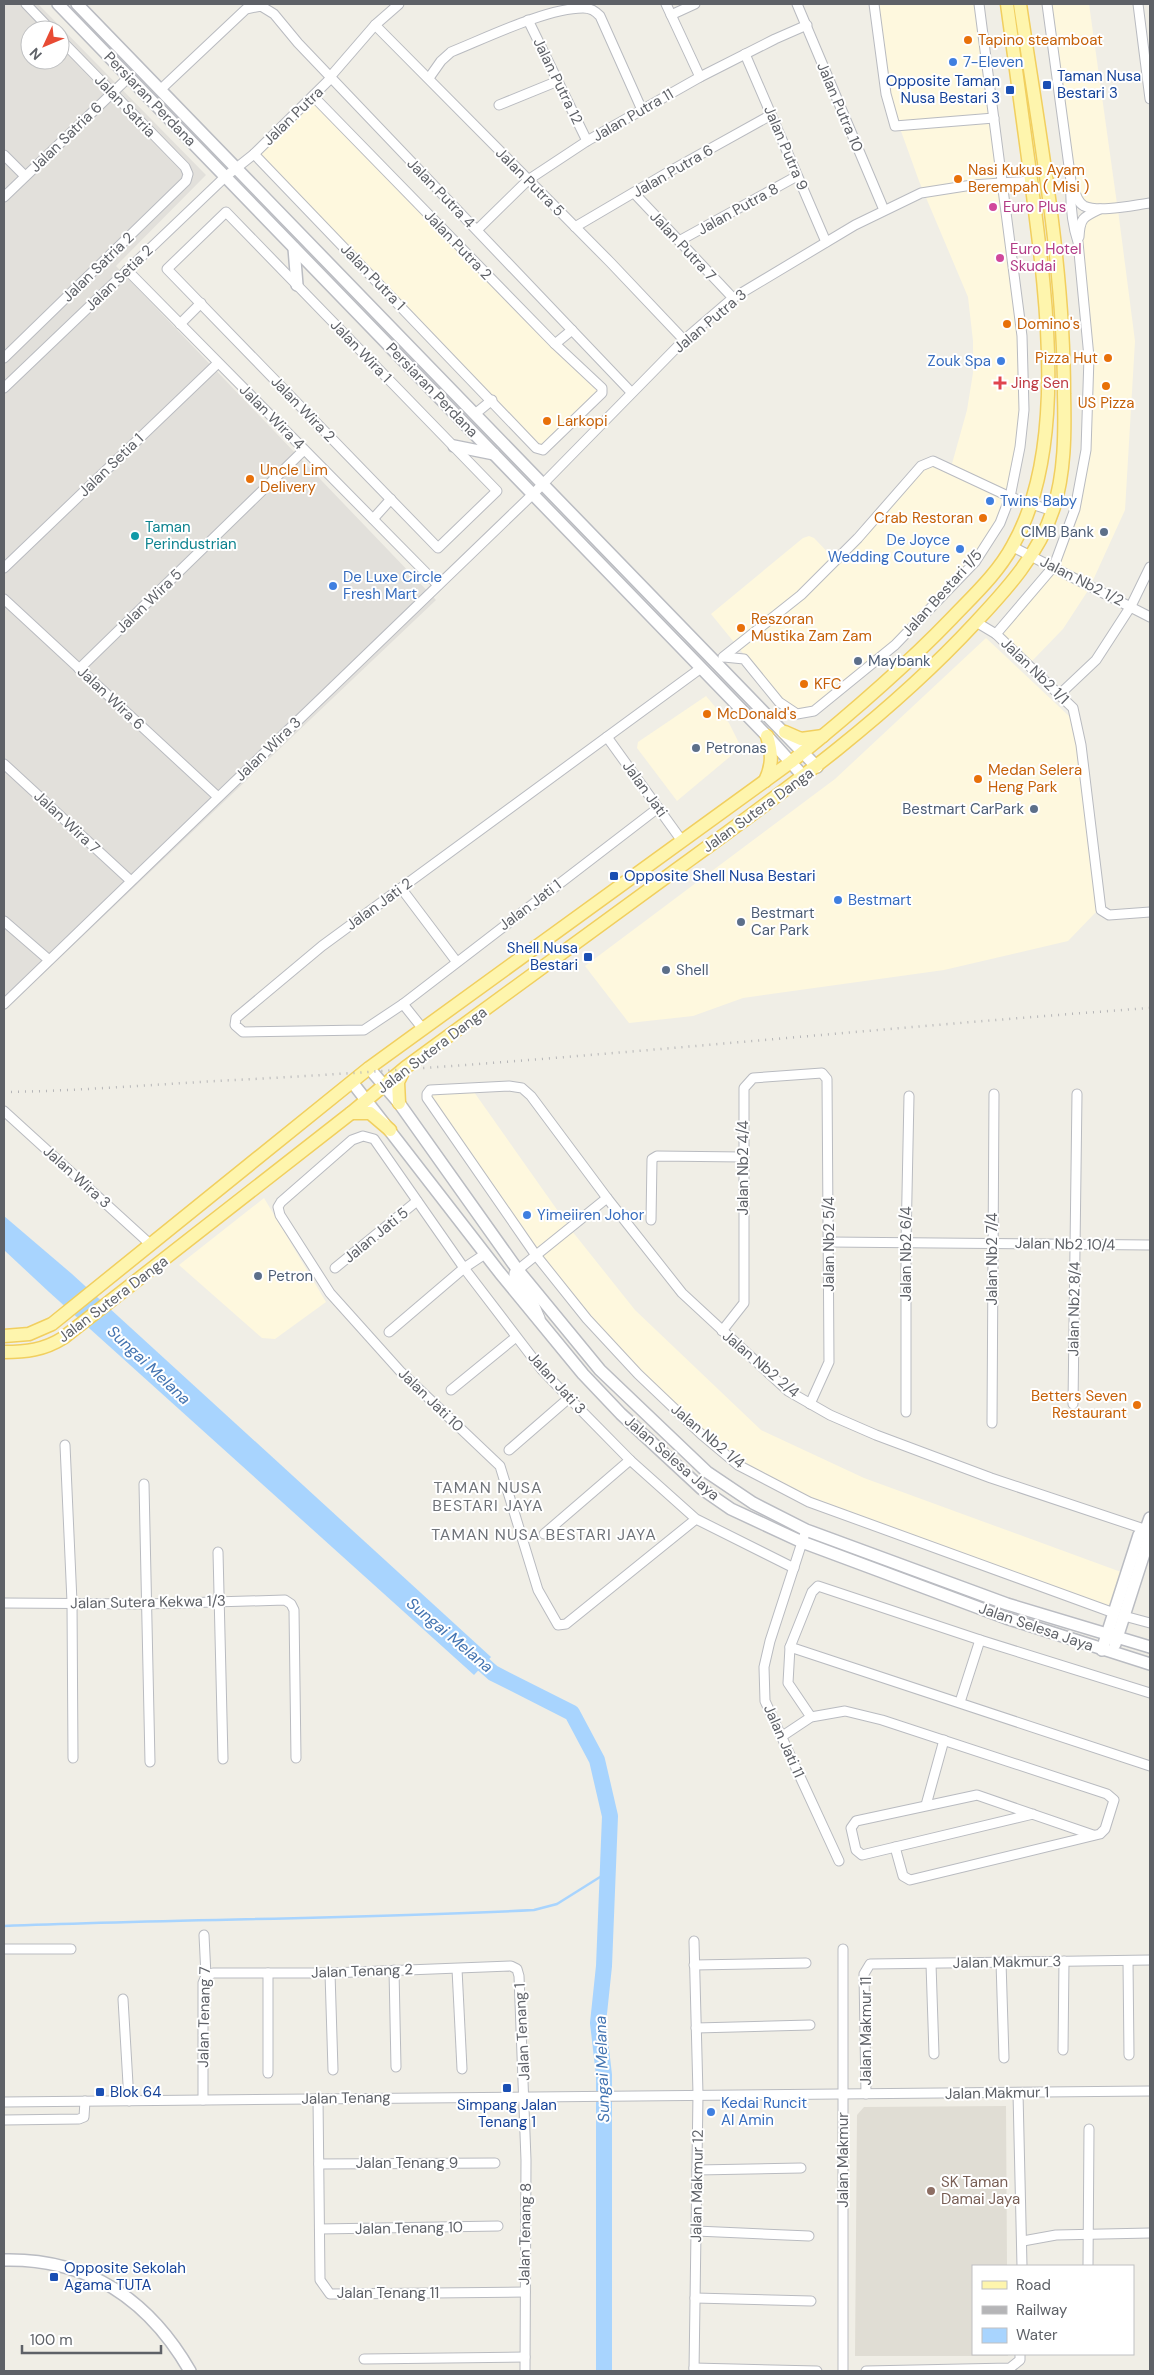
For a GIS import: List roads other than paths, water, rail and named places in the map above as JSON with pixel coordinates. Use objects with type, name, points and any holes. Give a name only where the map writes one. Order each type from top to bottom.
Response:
[{"type":"main road","name":"Persiaran Perdana","points":[[58,4],[767,736],[804,777]]},
{"type":"main road","name":"Persiaran Perdana","points":[[77,4],[543,484],[720,659],[816,767]]},
{"type":"main road","name":"Jalan Sutera Danga","points":[[4,1336],[29,1334],[52,1324],[369,1068],[765,782],[825,736],[919,653],[986,583],[1013,547],[1031,505],[1042,456],[1047,369],[1045,302],[1007,4]]},
{"type":"main road","name":"Jalan Sutera Danga","points":[[4,1352],[49,1346],[75,1329],[351,1113],[406,1067],[804,777],[896,701],[934,666],[1001,595],[1031,554],[1053,511],[1059,484],[1065,431],[1061,310],[1049,207],[1020,4]]},
{"type":"main road","points":[[294,248],[297,285]]},
{"type":"main road","points":[[454,446],[494,454]]},
{"type":"main road","points":[[785,732],[801,739],[825,736]]},
{"type":"main road","points":[[765,782],[772,767],[772,752],[767,736]]},
{"type":"main road","points":[[399,1103],[398,1082],[406,1067]]},
{"type":"main road","name":"Jalan Selesa Jaya","points":[[369,1068],[399,1103],[518,1269],[600,1370],[707,1472],[753,1503],[806,1530],[1007,1604],[1150,1646]]},
{"type":"main road","name":"Jalan Selesa Jaya","points":[[352,1082],[485,1254],[583,1374],[621,1414],[702,1489],[731,1509],[802,1542],[1006,1618],[1150,1664]]},
{"type":"main road","points":[[351,1113],[375,1115],[390,1130]]},
{"type":"main road","points":[[1107,1651],[1119,1614],[1150,1538],[1149,1526]]},
{"type":"main road","points":[[4,2260],[31,2259],[62,2266],[100,2281],[127,2296],[166,2334],[190,2371]]},
{"type":"street","points":[[26,4],[41,20]]},
{"type":"street","name":"Jalan Putra","points":[[236,168],[254,154],[313,96],[375,25],[398,4]]},
{"type":"street","points":[[666,4],[700,77]]},
{"type":"street","points":[[671,15],[695,4]]},
{"type":"street","name":"Jalan Putra 10","points":[[797,4],[884,210]]},
{"type":"street","points":[[874,4],[886,94],[895,126],[994,118]]},
{"type":"street","name":"Jalan Bestari 1/5","points":[[744,659],[779,702],[797,714],[814,710],[895,645],[975,562],[1000,523],[1010,497],[1020,447],[1024,410],[1022,345],[979,4]]},
{"type":"street","points":[[1047,4],[1071,181],[1073,226],[1078,242]]},
{"type":"street","points":[[1138,4],[1146,29],[1150,99]]},
{"type":"street","name":"Jalan Putra 4","points":[[160,90],[246,9],[261,6],[274,14],[330,78],[632,392]]},
{"type":"street","points":[[429,78],[441,61],[451,52],[528,20],[583,8],[593,9],[600,16],[642,110]]},
{"type":"street","name":"Jalan Putra 12","points":[[528,20],[587,142]]},
{"type":"street","name":"Jalan Putra 5","points":[[375,25],[684,340]]},
{"type":"street","name":"Jalan Putra 11","points":[[477,230],[528,180],[587,142],[700,77],[807,25]]},
{"type":"street","name":"Jalan Satria","points":[[70,49],[185,167],[188,174]]},
{"type":"street","name":"Jalan Putra 9","points":[[745,54],[826,242]]},
{"type":"street","name":"Jalan Satria 6","points":[[4,197],[129,77]]},
{"type":"street","points":[[499,105],[558,81]]},
{"type":"street","name":"Jalan Putra 2","points":[[313,96],[555,344],[602,388],[602,393],[543,450],[536,448],[492,400]]},
{"type":"street","name":"Jalan Putra 6","points":[[575,228],[771,115]]},
{"type":"street","name":"Jalan Putra 1","points":[[254,154],[492,400]]},
{"type":"street","points":[[4,155],[25,176]]},
{"type":"street","name":"Jalan Setia 2","points":[[4,388],[236,168]]},
{"type":"street","name":"Jalan Satria 2","points":[[4,358],[186,181],[188,174]]},
{"type":"street","name":"Jalan Putra 8","points":[[679,241],[797,176]]},
{"type":"street","points":[[1071,181],[1078,200],[1084,206],[1100,209]]},
{"type":"street","name":"Jalan Putra 3","points":[[532,494],[684,340],[732,298],[826,242],[921,192],[972,185],[1031,182]]},
{"type":"street","name":"Jalan Putra 7","points":[[634,194],[732,298]]},
{"type":"street","points":[[996,634],[1054,566],[1075,509],[1086,450],[1088,357],[1078,242],[1080,224],[1084,216],[1100,209],[1150,203]]},
{"type":"street","name":"Jalan Wira 1","points":[[167,269],[226,212],[454,446],[497,491],[438,548]]},
{"type":"street","name":"Jalan Wira 2","points":[[167,269],[438,548]]},
{"type":"street","name":"Jalan Wira 4","points":[[127,270],[438,585]]},
{"type":"street","points":[[180,324],[201,304]]},
{"type":"street","points":[[555,344],[572,330]]},
{"type":"street","name":"Jalan Setia 1","points":[[4,568],[218,362]]},
{"type":"street","points":[[475,414],[492,400]]},
{"type":"street","name":"Jalan Wira 5","points":[[79,669],[304,450]]},
{"type":"street","points":[[720,659],[800,595],[819,577],[858,538],[921,466],[933,461],[1010,497],[1053,511]]},
{"type":"street","name":"Jalan Wira 3","points":[[4,1004],[532,494]]},
{"type":"street","points":[[372,519],[391,500]]},
{"type":"street","name":"Jalan Nb2 1/2","points":[[1013,547],[1031,554],[1150,617]]},
{"type":"street","points":[[1060,694],[1096,660],[1131,606],[1150,566]]},
{"type":"street","name":"Jalan Wira 6","points":[[4,599],[218,797]]},
{"type":"street","name":"Jalan Nb2 1/1","points":[[976,622],[996,634],[1074,708],[1081,746],[1101,910],[1109,915],[1150,912]]},
{"type":"street","points":[[720,659],[744,659],[748,637]]},
{"type":"street","name":"Jalan Jati 2","points":[[403,1004],[364,1030],[243,1032],[235,1025],[236,1018],[322,946],[701,668]]},
{"type":"street","name":"Jalan Jati","points":[[607,737],[682,842]]},
{"type":"street","name":"Jalan Wira 7","points":[[4,764],[131,881]]},
{"type":"street","name":"Jalan Jati 1","points":[[403,1004],[456,961],[658,808]]},
{"type":"street","points":[[401,888],[456,961]]},
{"type":"street","points":[[4,921],[49,960]]},
{"type":"street","points":[[403,1004],[423,1029]]},
{"type":"street","name":"Jalan Nb2 4/4","points":[[722,1331],[744,1303],[744,1088],[753,1078],[820,1073],[824,1074],[827,1079]]},
{"type":"street","name":"Jalan Nb2 5/4","points":[[810,1404],[829,1362],[827,1079]]},
{"type":"street","name":"Jalan Nb2 1/4","points":[[522,1088],[509,1086],[430,1090],[427,1098],[535,1254],[587,1318],[638,1374],[701,1434],[738,1465],[809,1502],[1150,1624]]},
{"type":"street","name":"Jalan Nb2 2/4","points":[[522,1088],[682,1293],[788,1391],[810,1404],[876,1435],[991,1478],[1149,1526]]},
{"type":"street","name":"Jalan Nb2 7/4","points":[[992,1423],[994,1094]]},
{"type":"street","name":"Jalan Nb2 8/4","points":[[1073,1404],[1077,1094]]},
{"type":"street","name":"Jalan Nb2 6/4","points":[[906,1412],[906,1242],[909,1096]]},
{"type":"street","name":"Jalan Wira 3","points":[[4,1111],[150,1244]]},
{"type":"street","name":"Jalan Jati 3","points":[[278,1207],[352,1140],[363,1136],[374,1139],[464,1268],[542,1370],[630,1460],[696,1519],[794,1568]]},
{"type":"street","points":[[651,1220],[652,1159],[657,1156],[743,1158]]},
{"type":"street","points":[[543,1326],[534,1304],[514,1277],[518,1269],[607,1198]]},
{"type":"street","name":"Jalan Jati 5","points":[[335,1268],[417,1201]]},
{"type":"street","name":"Jalan Jati 10","points":[[278,1207],[280,1215],[292,1236],[330,1293],[400,1371],[500,1466],[538,1590],[558,1624],[566,1624],[696,1519]]},
{"type":"street","name":"Jalan Nb2 10/4","points":[[829,1242],[1150,1245]]},
{"type":"street","points":[[389,1332],[464,1268],[485,1254]]},
{"type":"street","points":[[452,1390],[516,1336]]},
{"type":"street","points":[[509,1450],[570,1398]]},
{"type":"street","points":[[65,1445],[72,1602],[73,1758]]},
{"type":"street","points":[[544,1534],[630,1460]]},
{"type":"street","points":[[144,1484],[150,1762]]},
{"type":"street","name":"Jalan Jati 11","points":[[806,1530],[770,1641],[764,1667],[765,1701],[839,1861]]},
{"type":"street","points":[[218,1552],[223,1759]]},
{"type":"street","points":[[811,1717],[788,1683],[790,1648],[812,1592],[818,1586],[980,1640],[1150,1693]]},
{"type":"street","name":"Jalan Sutera Kekwa 1/3","points":[[4,1603],[146,1604],[284,1600],[291,1604],[294,1610],[296,1758]]},
{"type":"street","points":[[960,1702],[980,1640]]},
{"type":"street","points":[[790,1648],[960,1702],[1150,1766]]},
{"type":"street","points":[[781,1737],[811,1717],[845,1711],[882,1720],[944,1740],[1112,1796],[1114,1800],[1106,1829],[1095,1836],[910,1880],[903,1876],[895,1847]]},
{"type":"street","points":[[926,1805],[944,1740]]},
{"type":"street","points":[[1033,1814],[862,1855],[858,1853],[851,1828],[853,1824],[926,1805],[977,1795],[1033,1814],[1095,1836]]},
{"type":"street","name":"Jalan Tenang 7","points":[[203,2100],[203,1983],[206,1976],[204,1935]]},
{"type":"street","name":"Jalan Makmur 12","points":[[694,1941],[696,2028],[693,2094],[697,2170],[694,2370]]},
{"type":"street","points":[[4,1949],[71,1948]]},
{"type":"street","name":"Jalan Makmur","points":[[843,1949],[843,2371]]},
{"type":"street","points":[[1128,1960],[1129,2055]]},
{"type":"street","name":"Jalan Makmur 3","points":[[865,1969],[870,1964],[1150,1960]]},
{"type":"street","points":[[1001,1962],[1004,2058]]},
{"type":"street","points":[[1063,2050],[1064,1962]]},
{"type":"street","points":[[694,1966],[806,1963]]},
{"type":"street","points":[[931,1964],[934,2054]]},
{"type":"street","name":"Jalan Tenang 2","points":[[206,1976],[213,1973],[330,1973],[511,1966],[517,1969]]},
{"type":"street","points":[[457,1969],[462,2069]]},
{"type":"street","name":"Jalan Tenang 1","points":[[517,1969],[525,2096]]},
{"type":"street","name":"Jalan Makmur 11","points":[[865,1969],[866,2094]]},
{"type":"street","points":[[394,1970],[396,2067]]},
{"type":"street","points":[[268,1973],[268,2073]]},
{"type":"street","points":[[330,1973],[333,2070]]},
{"type":"street","points":[[122,1999],[129,2101]]},
{"type":"street","points":[[696,2028],[810,2026]]},
{"type":"street","name":"Jalan Makmur 1","points":[[693,2094],[1150,2091]]},
{"type":"street","points":[[1018,2093],[1023,2241],[1022,2265]]},
{"type":"street","name":"Jalan Tenang","points":[[4,2102],[693,2094]]},
{"type":"street","name":"Jalan Tenang 8","points":[[525,2096],[525,2371]]},
{"type":"street","name":"Jalan Tenang 11","points":[[318,2098],[320,2280],[330,2294],[525,2292]]},
{"type":"street","points":[[4,2120],[79,2119],[84,2117],[85,2101]]},
{"type":"street","points":[[1088,2265],[1089,2129]]},
{"type":"street","name":"Jalan Tenang 9","points":[[319,2164],[495,2163]]},
{"type":"street","points":[[697,2170],[801,2168]]},
{"type":"street","name":"Jalan Tenang 10","points":[[320,2229],[498,2226]]},
{"type":"street","points":[[696,2231],[809,2236]]},
{"type":"street","points":[[1023,2241],[1056,2235],[1150,2233]]},
{"type":"street","points":[[695,2298],[811,2301]]},
{"type":"street","points":[[866,2371],[1010,2368],[1017,2364],[1020,2355]]},
{"type":"street","points":[[364,2359],[525,2357]]},
{"type":"street","points":[[694,2370],[817,2371]]},
{"type":"water","points":[[4,1216],[72,1274],[491,1657],[474,1675],[49,1292],[4,1250]]},
{"type":"waterway","name":"Sungai Melana","points":[[467,1650],[493,1673],[572,1713],[597,1760],[610,1816],[604,1966],[598,2023],[604,2075],[604,2371]]},
{"type":"waterway","points":[[4,1926],[534,1910],[557,1904],[608,1872]]},
{"type":"railway","points":[[4,1092],[91,1089],[464,1065],[1150,1008]]},
{"type":"place","name":"Tapino steamboat","points":[[968,40]]},
{"type":"place","name":"7-Eleven","points":[[953,62]]},
{"type":"place","name":"Taman Nusa Bestari 3","points":[[1047,85]]},
{"type":"place","name":"Opposite Taman Nusa Bestari 3","points":[[1010,90]]},
{"type":"place","name":"Nasi Kukus Ayam Berempah ( Misi )","points":[[958,179]]},
{"type":"place","name":"Euro Plus","points":[[993,207]]},
{"type":"place","name":"Euro Hotel Skudai","points":[[1000,258]]},
{"type":"place","name":"Domino's","points":[[1007,324]]},
{"type":"place","name":"Pizza Hut","points":[[1108,358]]},
{"type":"place","name":"Zouk Spa","points":[[1001,361]]},
{"type":"place","name":"Jing Sen","points":[[1000,383]]},
{"type":"place","name":"US Pizza","points":[[1106,386]]},
{"type":"place","name":"Larkopi","points":[[547,421]]},
{"type":"place","name":"Uncle Lim Delivery","points":[[250,479]]},
{"type":"place","name":"Twins Baby","points":[[990,501]]},
{"type":"place","name":"Crab Restoran","points":[[983,518]]},
{"type":"place","name":"CIMB Bank","points":[[1104,532]]},
{"type":"place","name":"Taman Perindustrian","points":[[135,536]]},
{"type":"place","name":"De Joyce Wedding Couture","points":[[960,549]]},
{"type":"place","name":"De Luxe Circle Fresh Mart","points":[[333,586]]},
{"type":"place","name":"Reszoran Mustika Zam Zam","points":[[741,628]]},
{"type":"place","name":"Maybank","points":[[858,661]]},
{"type":"place","name":"KFC","points":[[804,684]]},
{"type":"place","name":"McDonald's","points":[[707,714]]},
{"type":"place","name":"Petronas","points":[[696,748]]},
{"type":"place","name":"Medan Selera Heng Park","points":[[978,779]]},
{"type":"place","name":"Bestmart CarPark","points":[[1034,809]]},
{"type":"place","name":"Opposite Shell Nusa Bestari","points":[[614,876]]},
{"type":"place","name":"Bestmart","points":[[838,900]]},
{"type":"place","name":"Bestmart Car Park","points":[[741,922]]},
{"type":"place","name":"Shell Nusa Bestari","points":[[588,957]]},
{"type":"place","name":"Shell","points":[[666,970]]},
{"type":"place","name":"Yimeiiren Johor","points":[[527,1215]]},
{"type":"place","name":"Petron","points":[[258,1276]]},
{"type":"place","name":"Betters Seven Restaurant","points":[[1137,1405]]},
{"type":"place","name":"Simpang Jalan Tenang 1","points":[[507,2088]]},
{"type":"place","name":"Blok 64","points":[[100,2092]]},
{"type":"place","name":"Kedai Runcit Al Amin","points":[[711,2112]]},
{"type":"place","name":"SK Taman Damai Jaya","points":[[931,2191]]},
{"type":"place","name":"Opposite Sekolah Agama TUTA","points":[[54,2277]]},
{"type":"district","name":"TAMAN NUSA BESTARI JAYA","points":[[488,1496]]},
{"type":"district","name":"TAMAN NUSA BESTARI JAYA","points":[[544,1534]]}]
